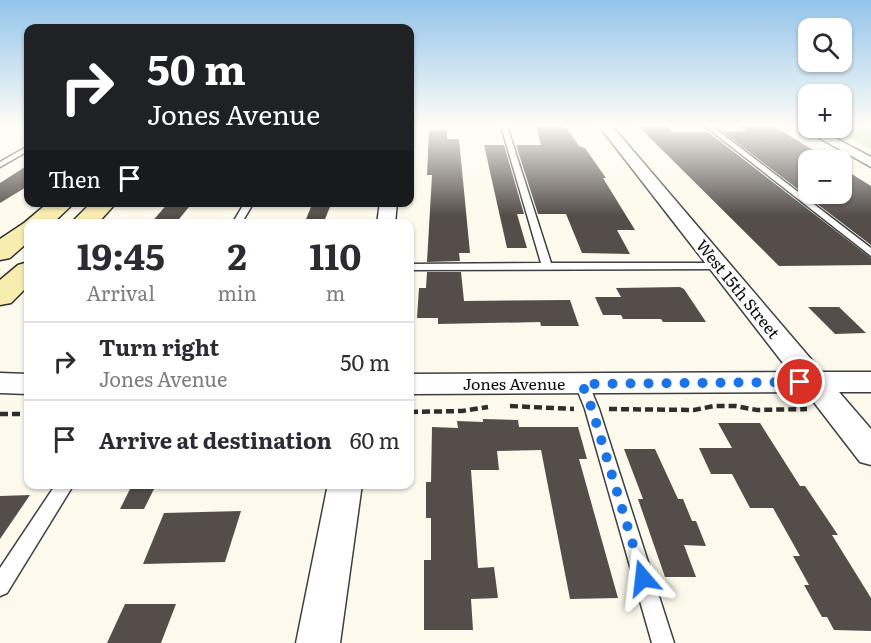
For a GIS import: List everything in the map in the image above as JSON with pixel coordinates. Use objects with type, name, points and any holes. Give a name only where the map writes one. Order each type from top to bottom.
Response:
[{"type":"main road","points":[[42,219],[58,207]]},
{"type":"main road","points":[[87,219],[101,207]]},
{"type":"main road","points":[[0,252],[24,233]]},
{"type":"main road","points":[[0,296],[24,275]]},
{"type":"street","name":"West 15th Street","points":[[630,156],[871,452]]},
{"type":"street","name":"Jones Avenue","points":[[414,384],[583,397],[814,382],[871,382]]},
{"type":"street","points":[[0,384],[24,384]]},
{"type":"street","points":[[318,643],[344,489]]},
{"type":"lane","points":[[0,165],[15,156]]},
{"type":"lane","points":[[513,156],[547,266]]},
{"type":"lane","points":[[747,156],[871,253]]},
{"type":"lane","points":[[414,267],[721,266]]},
{"type":"lane","points":[[583,397],[592,409],[663,643]]},
{"type":"lane","points":[[0,586],[63,489]]},
{"type":"path","points":[[414,412],[462,411],[498,405],[529,409],[583,397]]},
{"type":"path","points":[[607,409],[694,410],[714,406],[735,406],[757,410],[804,409]]},
{"type":"path","points":[[0,414],[24,414]]},
{"type":"building","points":[[428,156],[461,156],[470,253],[459,253],[460,261],[427,262],[432,175],[427,175]]},
{"type":"building","points":[[486,156],[507,156],[524,214],[517,214],[527,248],[507,248]]},
{"type":"building","points":[[520,156],[591,156],[606,178],[603,178],[635,230],[617,230],[630,254],[582,253],[566,214],[538,214]]},
{"type":"building","points":[[668,156],[739,156],[798,202],[798,204],[801,204],[871,258],[871,265],[779,266]]},
{"type":"building","points":[[754,156],[798,156],[798,189]]},
{"type":"building","points":[[24,168],[24,188],[0,203],[0,183]]},
{"type":"building","points":[[852,174],[871,186],[871,245],[817,204],[852,204]]},
{"type":"building","points":[[165,207],[189,207],[179,219],[154,219]]},
{"type":"building","points":[[311,207],[330,207],[325,219],[306,219]]},
{"type":"building","points":[[427,272],[461,272],[464,301],[570,300],[579,326],[541,326],[540,322],[438,324],[438,318],[417,318],[419,288],[426,288]]},
{"type":"building","points":[[680,287],[684,289],[706,322],[663,322],[661,319],[623,319],[621,315],[603,315],[595,297],[621,297],[616,288]]},
{"type":"building","points":[[808,307],[839,307],[866,333],[835,334]]},
{"type":"building","points":[[483,419],[518,420],[519,427],[578,427],[587,459],[579,459],[618,598],[570,599],[541,450],[497,451],[499,470],[471,470],[478,568],[494,567],[498,598],[471,599],[473,630],[424,630],[424,560],[431,560],[431,518],[426,518],[426,482],[431,482],[432,427],[458,428],[457,421],[483,422]]},
{"type":"building","points":[[718,423],[760,423],[800,486],[805,486],[838,535],[832,535],[871,598],[871,631],[834,630],[827,617],[822,617],[804,585],[809,585],[793,556],[800,556],[773,508],[750,508],[732,474],[711,474],[699,448],[732,448]]},
{"type":"building","points":[[624,449],[655,449],[678,499],[683,499],[692,521],[696,521],[706,546],[684,545],[696,577],[665,577],[638,499],[643,499]]},
{"type":"building","points":[[130,489],[154,489],[144,509],[120,509]]},
{"type":"building","points":[[30,495],[0,539],[0,496]]},
{"type":"building","points":[[241,511],[225,562],[143,564],[164,513]]},
{"type":"building","points":[[125,604],[176,604],[161,643],[107,643]]},
{"type":"route","points":[[643,578],[592,409],[582,384],[800,382]]}]
